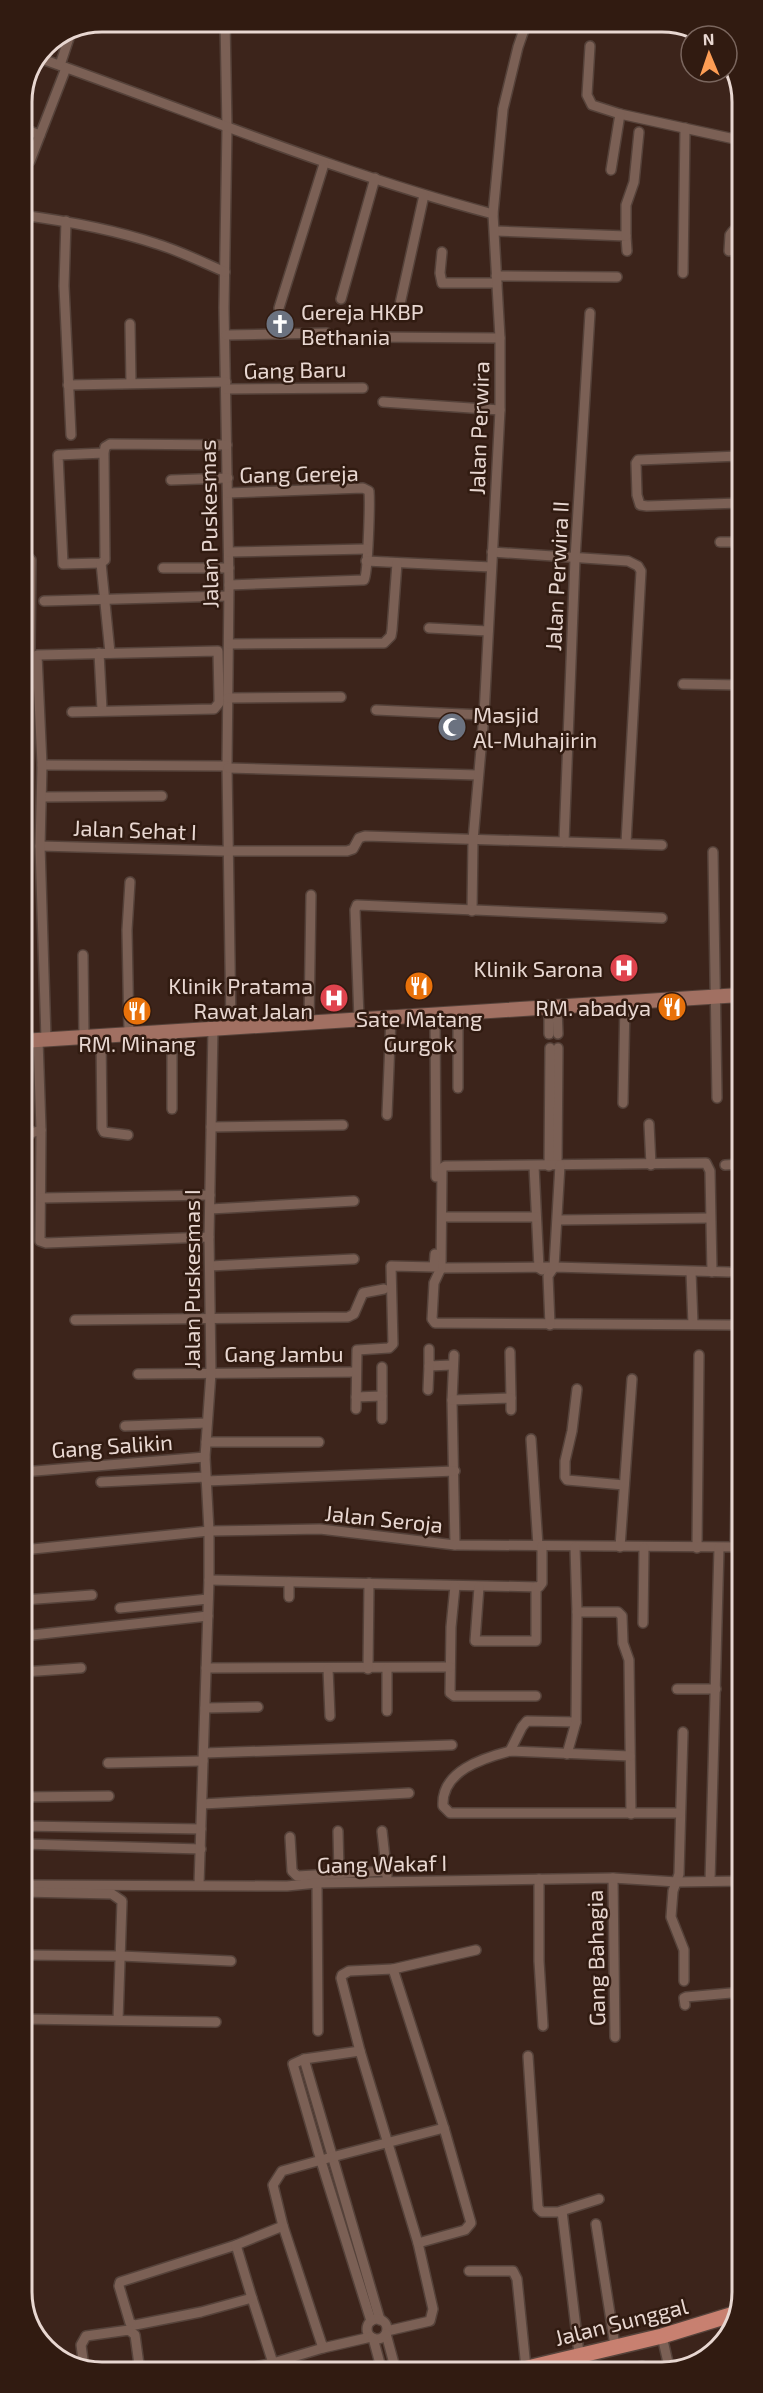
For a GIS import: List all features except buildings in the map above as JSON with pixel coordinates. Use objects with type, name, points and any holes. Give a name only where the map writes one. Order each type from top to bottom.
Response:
[{"type":"main road","name":"Jalan Sunggal","points":[[577,2362],[615,2346],[662,2336],[727,2316]]},
{"type":"street","name":"Jalan Puskesmas","points":[[225,32],[227,129],[224,197],[229,552],[227,767],[231,1026]]},
{"type":"street","name":"Jalan Perwira","points":[[472,911],[473,840],[484,715],[500,410],[500,338],[493,214],[503,109],[523,32]]},
{"type":"street","points":[[32,156],[63,67],[69,40]]},
{"type":"street","points":[[590,46],[588,98],[592,105],[620,114],[732,138]]},
{"type":"street","points":[[45,60],[324,164],[493,214]]},
{"type":"street","points":[[612,170],[620,114]]},
{"type":"street","points":[[683,273],[685,128]]},
{"type":"street","points":[[32,132],[40,135]]},
{"type":"street","points":[[627,251],[626,206],[634,182],[639,132]]},
{"type":"street","points":[[279,308],[324,164]]},
{"type":"street","points":[[341,299],[375,178]]},
{"type":"street","points":[[400,304],[424,195]]},
{"type":"street","points":[[32,216],[118,232],[159,244],[225,272]]},
{"type":"street","points":[[66,221],[64,286],[71,435]]},
{"type":"street","points":[[495,231],[626,236]]},
{"type":"street","points":[[729,251],[732,232]]},
{"type":"street","points":[[442,252],[440,273],[442,283],[617,277]]},
{"type":"street","name":"Jalan Perwira II","points":[[564,842],[575,559],[590,313]]},
{"type":"street","points":[[130,324],[131,383]]},
{"type":"street","points":[[226,335],[327,333]]},
{"type":"street","points":[[372,337],[500,338]]},
{"type":"street","name":"Gang Baru","points":[[68,385],[131,383],[363,388]]},
{"type":"street","points":[[383,402],[500,410]]},
{"type":"street","points":[[110,653],[101,563],[105,557],[105,447],[110,444],[227,445]]},
{"type":"street","points":[[101,563],[69,565],[62,562],[57,457],[62,453],[104,453]]},
{"type":"street","points":[[732,456],[638,460],[636,463],[637,495],[642,506],[732,503]]},
{"type":"street","points":[[171,480],[228,478]]},
{"type":"street","name":"Gang Gereja","points":[[228,493],[363,488],[369,491],[366,549]]},
{"type":"street","points":[[720,542],[732,542]]},
{"type":"street","points":[[229,552],[366,549],[367,576],[362,581],[229,585]]},
{"type":"street","points":[[492,552],[628,561],[638,566],[641,571],[626,843]]},
{"type":"street","points":[[366,561],[491,567]]},
{"type":"street","points":[[209,1237],[41,1242],[39,1237],[42,765],[37,655],[218,651],[229,647],[384,643],[391,636],[397,563]]},
{"type":"street","points":[[163,568],[229,568]]},
{"type":"street","points":[[44,601],[228,596]]},
{"type":"street","points":[[429,628],[488,631]]},
{"type":"street","points":[[72,712],[214,709],[219,703],[218,651]]},
{"type":"street","points":[[99,653],[102,710]]},
{"type":"street","points":[[683,684],[732,686]]},
{"type":"street","points":[[228,698],[341,697]]},
{"type":"street","points":[[376,710],[484,715]]},
{"type":"street","points":[[42,765],[227,767],[478,775]]},
{"type":"street","points":[[42,797],[162,796]]},
{"type":"street","name":"Jalan Sehat I","points":[[40,846],[228,851],[347,851],[353,849],[359,838],[365,836],[662,845]]},
{"type":"street","points":[[713,852],[717,1098]]},
{"type":"street","points":[[129,1033],[127,930],[130,882]]},
{"type":"street","points":[[309,1022],[311,895]]},
{"type":"street","points":[[359,1019],[356,906],[662,918]]},
{"type":"street","points":[[82,955],[84,1037]]},
{"type":"street","points":[[32,1040],[732,995]]},
{"type":"street","points":[[623,1103],[625,1002]]},
{"type":"street","points":[[553,1008],[553,1034]]},
{"type":"street","points":[[458,1012],[458,1088]]},
{"type":"street","points":[[356,1409],[357,1350],[393,1346],[391,1266],[435,1266],[435,1014]]},
{"type":"street","points":[[387,1115],[391,1017]]},
{"type":"street","name":"Jalan Puskesmas I","points":[[199,1884],[209,1580],[205,1457],[211,1373],[212,1317],[209,1237],[213,1028]]},
{"type":"street","points":[[172,1031],[172,1109]]},
{"type":"street","points":[[101,1035],[102,1128],[109,1134],[128,1135]]},
{"type":"street","points":[[550,1325],[548,1276],[554,1267],[559,1220],[555,1165],[554,1048]]},
{"type":"street","points":[[649,1124],[651,1165]]},
{"type":"street","points":[[211,1127],[344,1125]]},
{"type":"street","points":[[32,1133],[41,1130]]},
{"type":"street","points":[[711,1272],[710,1166],[706,1163],[442,1167],[441,1268],[434,1283],[432,1319],[435,1323],[732,1325]]},
{"type":"street","points":[[725,1165],[732,1165]]},
{"type":"street","points":[[534,1166],[539,1268],[548,1276]]},
{"type":"street","points":[[41,1198],[210,1195]]},
{"type":"street","points":[[210,1209],[354,1201]]},
{"type":"street","points":[[442,1217],[536,1217]]},
{"type":"street","points":[[559,1220],[710,1218]]},
{"type":"street","points":[[210,1266],[354,1259]]},
{"type":"street","points":[[441,1268],[554,1267],[729,1272]]},
{"type":"street","points":[[691,1272],[693,1324]]},
{"type":"street","points":[[75,1320],[348,1317],[354,1314],[362,1294],[384,1289]]},
{"type":"street","points":[[428,1390],[429,1349]]},
{"type":"street","points":[[510,1352],[511,1410]]},
{"type":"street","points":[[697,1548],[699,1354]]},
{"type":"street","points":[[429,1366],[453,1360],[455,1545]]},
{"type":"street","points":[[382,1366],[382,1419]]},
{"type":"street","name":"Gang Jambu","points":[[138,1374],[356,1372]]},
{"type":"street","points":[[620,1547],[632,1379]]},
{"type":"street","points":[[577,1389],[565,1461],[565,1477],[567,1480],[624,1485]]},
{"type":"street","points":[[356,1397],[382,1396]]},
{"type":"street","points":[[452,1400],[511,1398]]},
{"type":"street","points":[[124,1426],[207,1423]]},
{"type":"street","points":[[209,1580],[540,1587],[542,1583],[540,1546],[531,1439]]},
{"type":"street","points":[[206,1442],[319,1442]]},
{"type":"street","name":"Gang Salikin","points":[[32,1471],[205,1457]]},
{"type":"street","points":[[101,1482],[455,1471]]},
{"type":"street","name":"Jalan Seroja","points":[[32,1549],[209,1531],[320,1529],[455,1545],[732,1547]]},
{"type":"street","points":[[567,1754],[576,1722],[575,1546]]},
{"type":"street","points":[[643,1623],[644,1548]]},
{"type":"street","points":[[710,1881],[719,1548]]},
{"type":"street","points":[[289,1582],[289,1597]]},
{"type":"street","points":[[368,1669],[369,1583]]},
{"type":"street","points":[[455,1586],[449,1691],[453,1696],[536,1696]]},
{"type":"street","points":[[479,1587],[475,1641],[534,1642],[537,1640],[536,1587]]},
{"type":"street","points":[[32,1599],[92,1595]]},
{"type":"street","points":[[120,1608],[208,1599]]},
{"type":"street","points":[[577,1612],[618,1612],[622,1616],[623,1643],[629,1660],[631,1814]]},
{"type":"street","points":[[32,1635],[208,1616]]},
{"type":"street","points":[[206,1668],[450,1667]]},
{"type":"street","points":[[32,1671],[81,1668]]},
{"type":"street","points":[[328,1669],[330,1716]]},
{"type":"street","points":[[387,1669],[387,1711]]},
{"type":"street","points":[[677,1689],[716,1689]]},
{"type":"street","points":[[205,1708],[258,1707]]},
{"type":"street","points":[[510,1751],[527,1722],[576,1722]]},
{"type":"street","points":[[684,1732],[677,1882],[672,1891],[671,1917],[684,1950],[684,1981]]},
{"type":"street","points":[[108,1763],[452,1745]]},
{"type":"street","points":[[630,1755],[510,1751],[480,1760],[456,1775],[442,1797],[443,1806],[446,1812],[450,1813],[680,1814]]},
{"type":"street","points":[[202,1804],[410,1793]]},
{"type":"street","points":[[32,1797],[109,1796]]},
{"type":"street","points":[[32,1826],[201,1829]]},
{"type":"street","points":[[338,1831],[339,1873]]},
{"type":"street","points":[[382,1831],[387,1882]]},
{"type":"street","points":[[290,1837],[294,1875],[386,1870]]},
{"type":"street","points":[[32,1844],[201,1848]]},
{"type":"street","name":"Gang Wakaf I","points":[[32,1885],[287,1886],[317,1883],[613,1878],[677,1882],[732,1881]]},
{"type":"street","name":"Gang Bahagia","points":[[613,1878],[615,2037]]},
{"type":"street","points":[[539,1880],[543,2026]]},
{"type":"street","points":[[317,1883],[318,2031]]},
{"type":"street","points":[[32,1892],[116,1896],[123,1905],[118,2020]]},
{"type":"street","points":[[279,2361],[323,2348],[372,2338],[379,2339],[387,2333],[430,2321],[433,2316],[418,2243],[386,2143],[341,1978],[349,1971],[393,1970],[476,1950]]},
{"type":"street","points":[[32,1954],[231,1961]]},
{"type":"street","points":[[393,1970],[444,2128],[471,2223],[465,2230],[418,2243]]},
{"type":"street","points":[[685,2005],[686,1996],[732,1993]]},
{"type":"street","points":[[32,2019],[216,2022]]},
{"type":"street","points":[[360,2051],[304,2059],[294,2062],[294,2067],[321,2161],[376,2320]]},
{"type":"street","points":[[528,2056],[538,2208],[542,2212],[562,2211],[599,2199]]},
{"type":"street","points":[[304,2059],[376,2320]]},
{"type":"street","points":[[323,2348],[283,2226],[273,2185],[278,2175],[282,2171],[444,2128]]},
{"type":"street","points":[[562,2211],[574,2362]]},
{"type":"street","points":[[596,2224],[615,2346]]},
{"type":"street","points":[[252,2298],[201,2312],[135,2325],[130,2322],[119,2286],[120,2282],[236,2245],[283,2226]]},
{"type":"street","points":[[236,2245],[272,2361]]},
{"type":"street","points":[[469,2271],[513,2271],[517,2279],[523,2362]]},
{"type":"street","points":[[376,2320],[385,2323],[394,2362]]},
{"type":"street","points":[[376,2320],[367,2329],[379,2361]]},
{"type":"street","points":[[83,2359],[81,2345],[86,2336],[129,2330],[135,2335],[139,2361]]},
{"type":"street","points":[[662,2336],[668,2361]]},
{"type":"place","name":"Gereja HKBP Bethania","points":[[280,324]]},
{"type":"place","name":"Masjid Al-Muhajirin","points":[[452,727]]},
{"type":"place","name":"Klinik Sarona","points":[[624,968]]},
{"type":"place","name":"Sate Matang Gurgok","points":[[419,986]]},
{"type":"place","name":"Klinik Pratama Rawat Jalan","points":[[334,998]]},
{"type":"place","name":"RM. abadya","points":[[672,1007]]},
{"type":"place","name":"RM. Minang","points":[[137,1011]]}]
